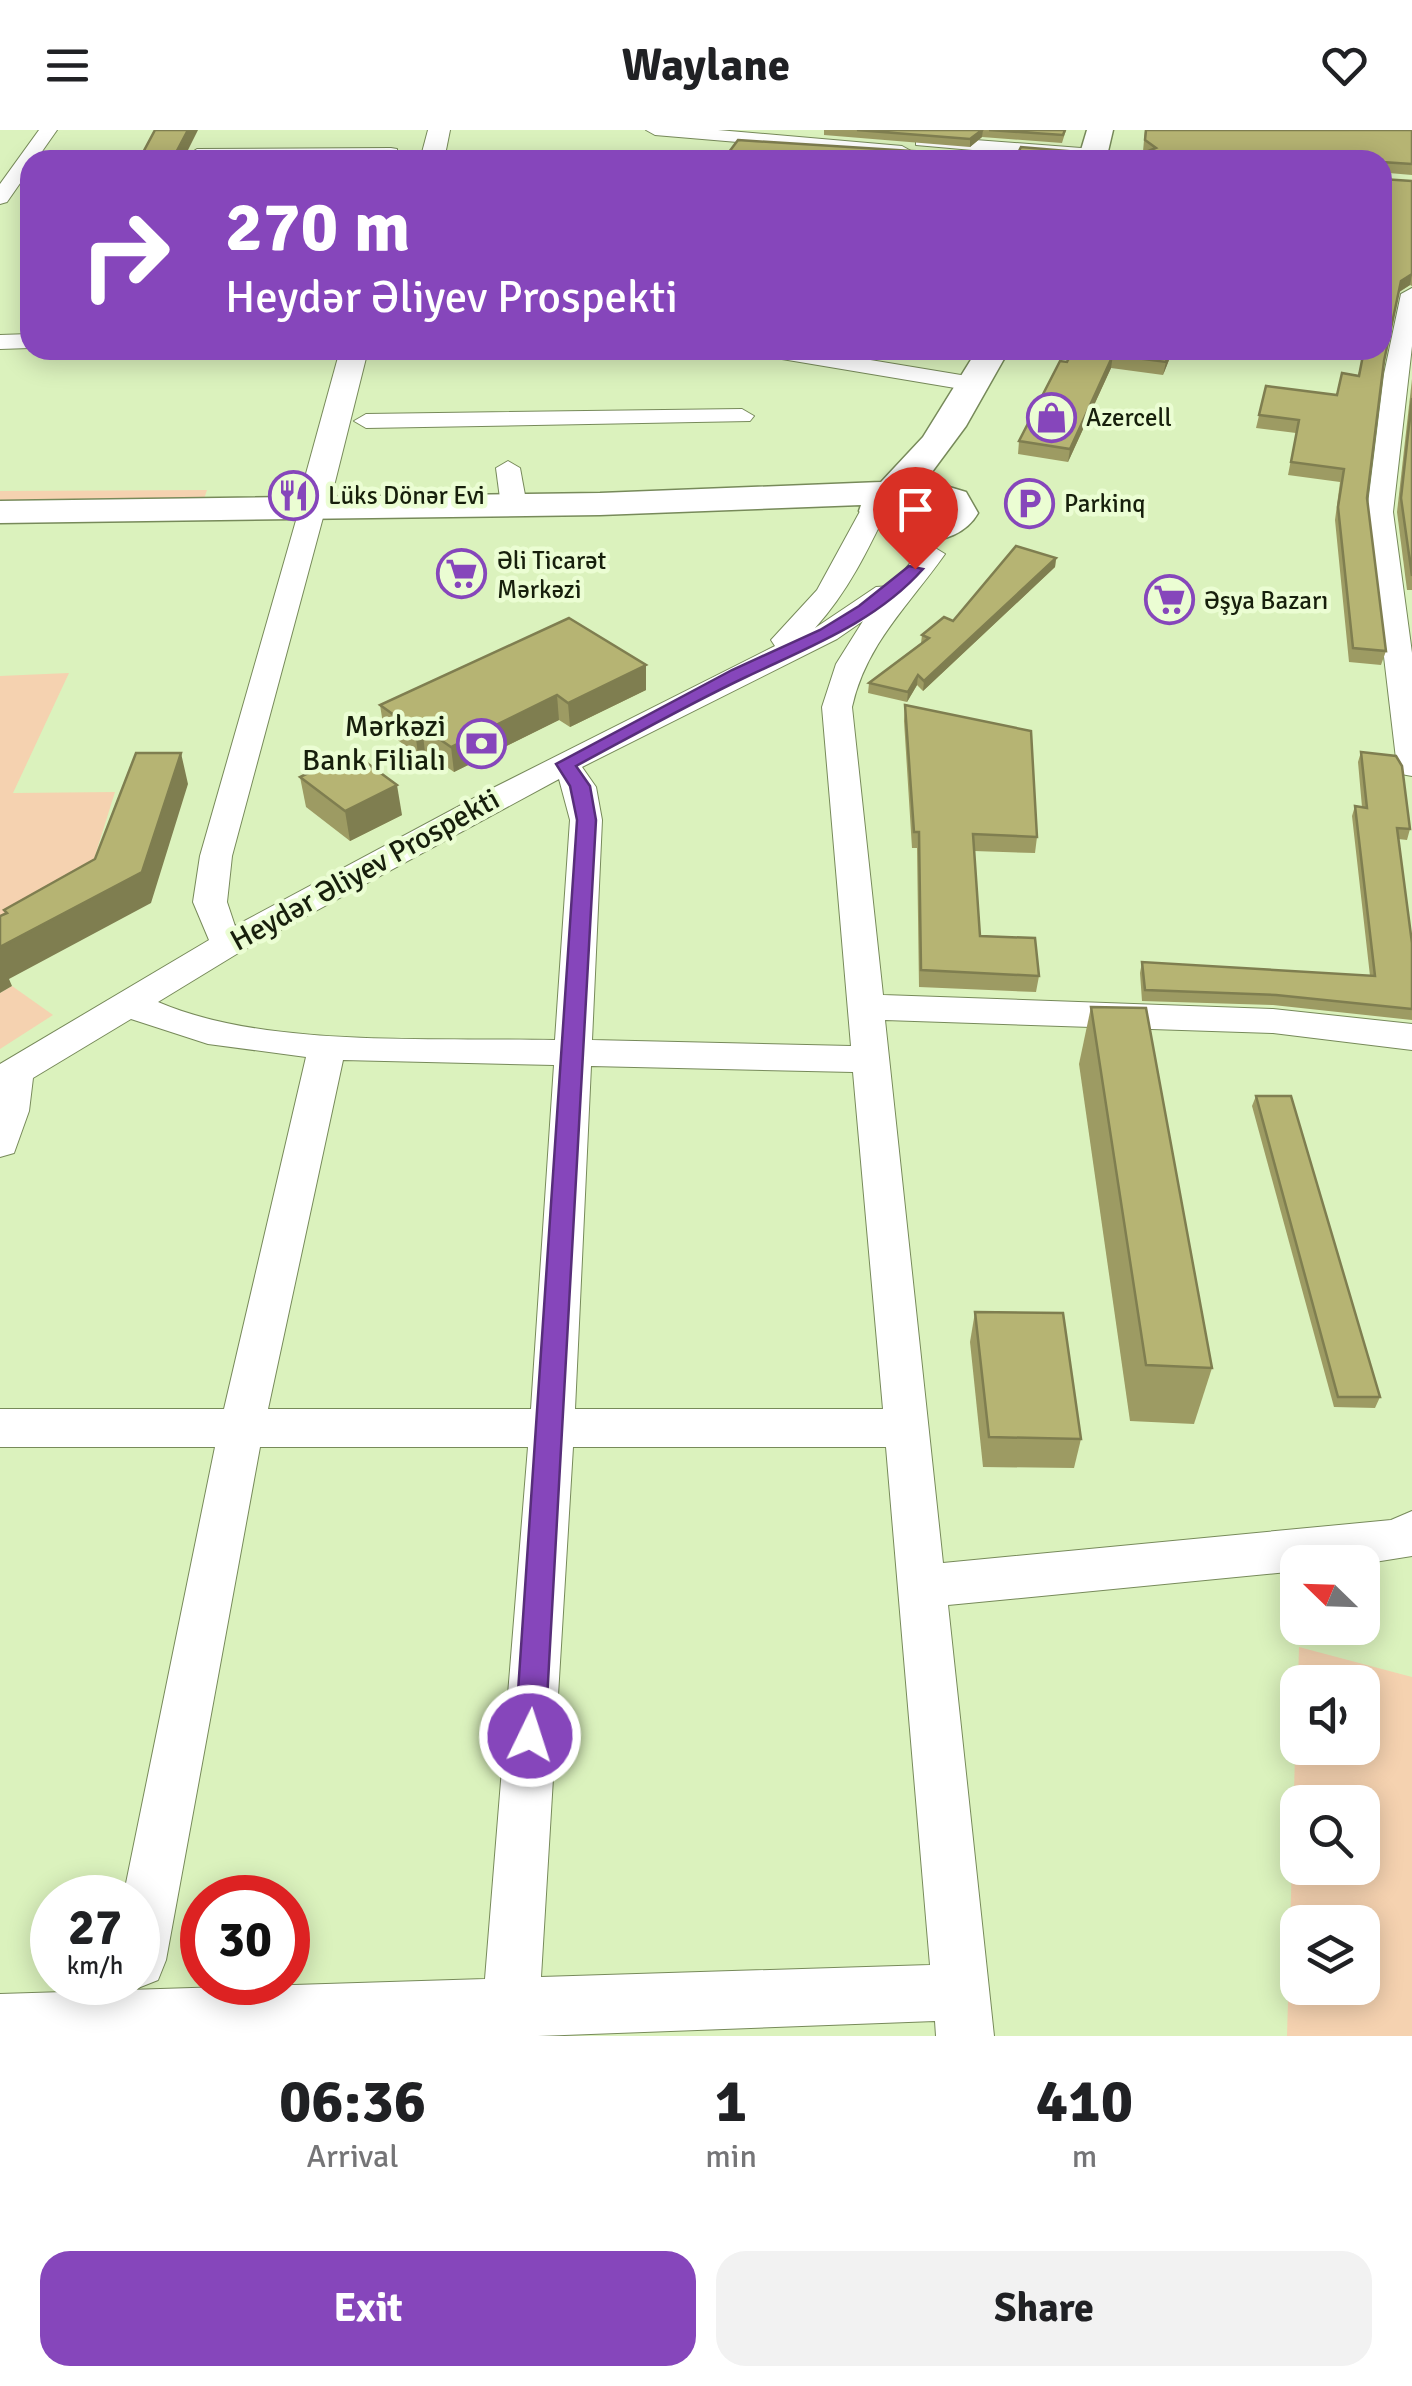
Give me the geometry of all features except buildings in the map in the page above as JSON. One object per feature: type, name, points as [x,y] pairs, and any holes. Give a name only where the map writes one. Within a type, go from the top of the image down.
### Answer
[{"type":"highway","name":"Heydər Əliyev Prospekti","points":[[912,519],[912,476],[934,450],[987,360]]},
{"type":"highway","name":"Heydər Əliyev Prospekti","points":[[912,519],[957,480],[1018,360]]},
{"type":"highway","points":[[0,512],[347,474],[514,506],[600,504],[912,519]]},
{"type":"main road","points":[[347,474],[353,360]]},
{"type":"main road","points":[[347,474],[381,360]]},
{"type":"street","points":[[655,130],[970,150]]},
{"type":"street","points":[[799,130],[934,150]]},
{"type":"street","points":[[0,198],[20,170]]},
{"type":"street","points":[[1412,294],[1400,422],[1380,512],[1412,768]]},
{"type":"street","points":[[830,360],[973,384]]},
{"type":"street","points":[[228,944],[211,917],[208,898],[216,856],[300,564],[347,474],[742,416]]},
{"type":"street","points":[[508,468],[514,506]]},
{"type":"street","points":[[0,2022],[127,2012],[510,2022],[963,2014],[838,707],[840,688],[865,640],[912,519]]},
{"type":"street","name":"Heydər Əliyev Prospekti","points":[[738,674],[818,612],[837,586],[912,519]]},
{"type":"street","name":"Heydər Əliyev Prospekti","points":[[8,1076],[228,944],[565,764],[850,620],[912,519]]},
{"type":"street","points":[[510,2022],[552,1427],[586,820],[580,786],[565,764]]},
{"type":"street","points":[[128,1003],[158,1020],[327,1047],[871,1059]]},
{"type":"street","points":[[866,1006],[1273,1021],[1412,1037]]},
{"type":"street","points":[[155,1875],[242,1426],[327,1047]]},
{"type":"street","points":[[0,1143],[10,1111],[8,1076]]},
{"type":"street","points":[[0,1428],[908,1428]]},
{"type":"street","points":[[924,1586],[1400,1540],[1412,1532]]},
{"type":"shaded area","points":[[207,490],[203,502],[0,504],[0,491]]},
{"type":"shaded area","points":[[69,673],[13,793],[115,792],[89,875],[0,923],[0,676]]},
{"type":"shaded area","points":[[12,986],[53,1015],[0,1049],[0,993]]},
{"type":"shaded area","points":[[1299,1647],[1367,1665],[1298,1665]]},
{"type":"shaded area","points":[[1380,1669],[1412,1677],[1412,2036],[1287,2036],[1288,2005],[1380,2005],[1380,1905],[1291,1905],[1291,1885],[1380,1885],[1380,1785],[1294,1785],[1295,1765],[1380,1765]]},
{"type":"place","name":"Azercell","points":[[1051,417]]},
{"type":"place","name":"Lüks Dönər Evi","points":[[293,495]]},
{"type":"place","name":"Parkinq","points":[[1029,503]]},
{"type":"place","name":"Əli Ticarət Mərkəzi","points":[[462,574]]},
{"type":"place","name":"Əşya Bazarı","points":[[1169,600]]},
{"type":"place","name":"Mərkəzi Bank Filialı","points":[[481,743]]},
{"type":"route","points":[[530,1736],[552,1427],[586,820],[580,786],[565,764],[738,674],[826,634],[865,610],[915,569]]}]
